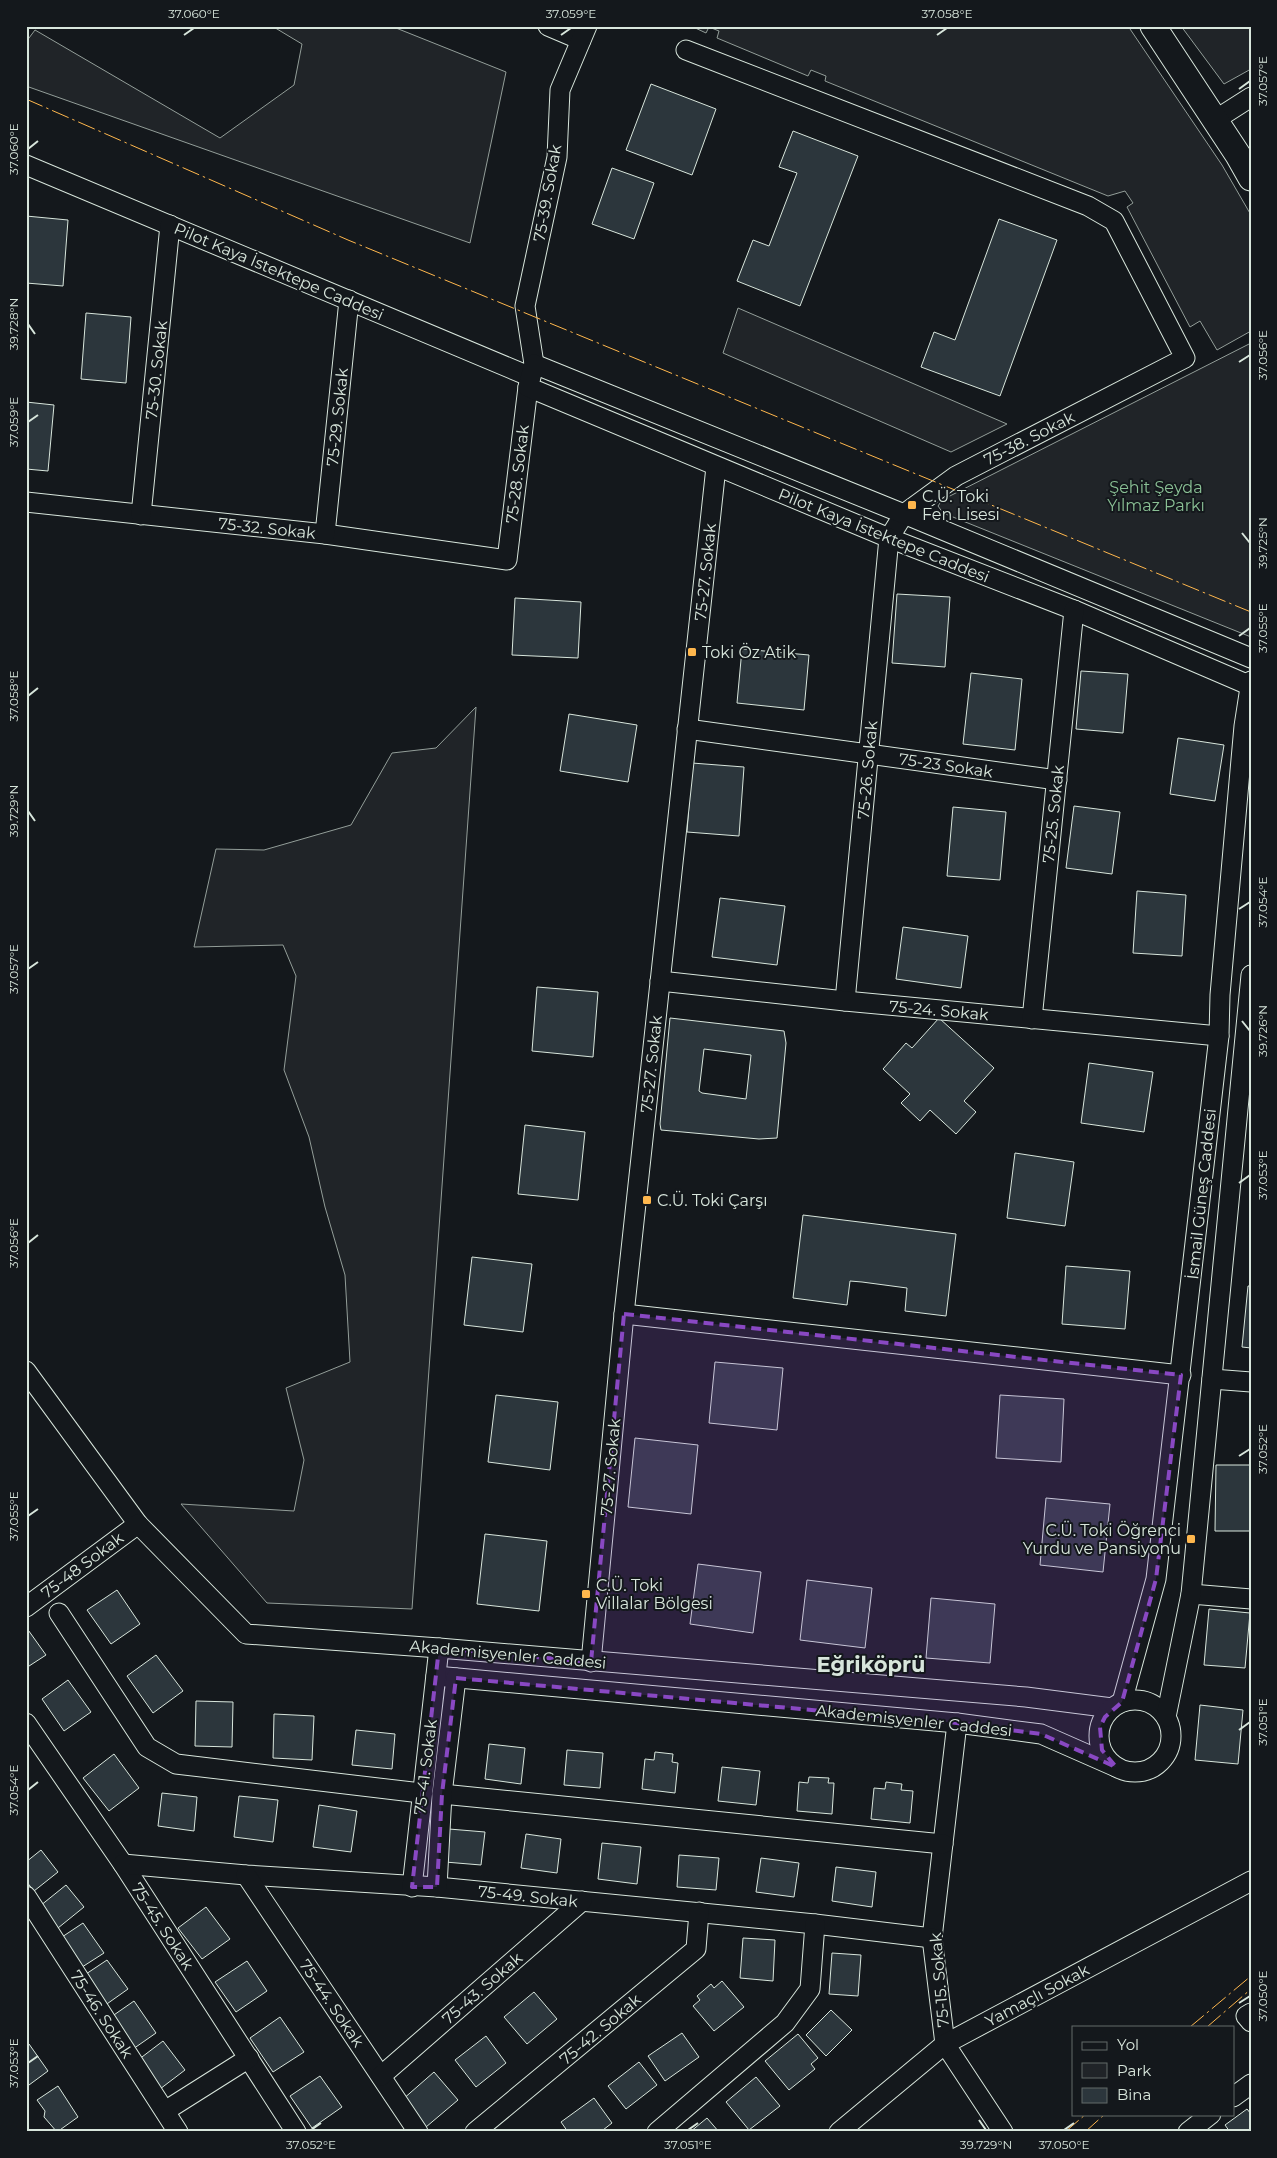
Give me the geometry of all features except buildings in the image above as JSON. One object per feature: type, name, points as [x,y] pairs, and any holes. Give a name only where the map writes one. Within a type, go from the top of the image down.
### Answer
[{"type":"main road","points":[[1153,26],[1251,178]]},
{"type":"street","points":[[548,26],[584,33]]},
{"type":"street","name":"75-39. Sokak","points":[[531,376],[525,306],[556,157],[560,90],[584,33]]},
{"type":"street","name":"75-38. Sokak","points":[[686,50],[1088,206],[1114,222],[1185,358],[956,476],[904,514],[888,538]]},
{"type":"street","points":[[1215,120],[1251,97]]},
{"type":"street","name":"Pilot Kaya İstektepe Caddesi","points":[[26,166],[531,376],[904,514],[1251,658]]},
{"type":"street","name":"75-30. Sokak","points":[[141,515],[170,225]]},
{"type":"street","name":"75-29. Sokak","points":[[325,534],[349,300]]},
{"type":"street","name":"Pilot Kaya İstektepe Caddesi","points":[[531,376],[716,467],[888,538],[1074,610],[1250,684]]},
{"type":"street","name":"75-28. Sokak","points":[[507,560],[531,376]]},
{"type":"street","name":"75-27. Sokak","points":[[592,1662],[624,1314],[716,467]]},
{"type":"street","name":"75-32. Sokak","points":[[26,502],[325,534],[507,560]]},
{"type":"street","name":"75-26. Sokak","points":[[845,1001],[888,538]]},
{"type":"street","name":"75-25. Sokak","points":[[1032,1019],[1074,610]]},
{"type":"street","name":"İsmail Güneş Caddesi","points":[[1117,1705],[1156,1579],[1219,1036],[1220,995],[1250,684]]},
{"type":"street","name":"75-23 Sokak","points":[[688,729],[1057,780]]},
{"type":"street","name":"İsmail Güneş Caddesi","points":[[1166,1717],[1191,1594],[1251,975]]},
{"type":"street","name":"75-24. Sokak","points":[[660,981],[845,1001],[1219,1036]]},
{"type":"street","points":[[1220,995],[1250,1000]]},
{"type":"street","points":[[624,1314],[1181,1375]]},
{"type":"street","name":"Akademisyenler Caddesi","points":[[26,1371],[138,1524],[246,1634],[439,1648],[1117,1705]]},
{"type":"street","points":[[1212,1379],[1251,1382]]},
{"type":"street","name":"75-48 Sokak","points":[[26,1607],[138,1524]]},
{"type":"street","points":[[1191,1594],[1251,1599]]},
{"type":"street","points":[[59,1613],[147,1747],[176,1764],[421,1793]]},
{"type":"street","name":"75-41. Sokak","points":[[412,1886],[421,1793],[439,1648]]},
{"type":"street","name":"Akademisyenler Caddesi","points":[[436,1676],[957,1722],[1041,1734],[1116,1767]]},
{"type":"street","name":"75-41. Sokak","points":[[437,1887],[442,1794],[456,1678]]},
{"type":"street","points":[[1134,1700],[1146,1702],[1158,1708],[1166,1717],[1171,1729],[1172,1741],[1168,1753],[1160,1763],[1149,1770],[1138,1773],[1127,1772],[1116,1767],[1104,1755],[1099,1739],[1100,1727],[1104,1717],[1117,1705],[1134,1700]]},
{"type":"street","name":"75-15. Sokak","points":[[957,1722],[932,1938],[945,2044],[1003,2132]]},
{"type":"street","name":"75-45. Sokak","points":[[26,1723],[123,1864],[296,2132]]},
{"type":"street","points":[[442,1794],[943,1844]]},
{"type":"street","name":"75-49. Sokak","points":[[123,1864],[246,1875],[437,1887],[699,1912],[932,1938]]},
{"type":"street","name":"75-44. Sokak","points":[[246,1875],[418,2132]]},
{"type":"street","name":"Yamaçlı Sokak","points":[[839,2132],[945,2044],[1251,1881]]},
{"type":"street","name":"75-46. Sokak","points":[[26,1896],[178,2132]]},
{"type":"street","name":"75-43. Sokak","points":[[381,2076],[582,1901]]},
{"type":"street","name":"75-42. Sokak","points":[[475,2132],[696,1949],[699,1912]]},
{"type":"street","points":[[658,2132],[785,2023],[810,1989],[815,1924]]},
{"type":"street","points":[[165,2111],[249,2058]]},
{"type":"street","points":[[1234,2096],[1251,2084]]},
{"type":"street","points":[[1188,2132],[1208,2116]]},
{"type":"highlighted area","points":[[624,1314],[1181,1375],[1156,1579],[1122,1702],[1105,1717],[1100,1727],[1102,1750],[1116,1767],[1041,1734],[957,1723],[456,1678],[442,1794],[437,1887],[412,1887],[439,1648],[591,1662]]},
{"type":"green space","points":[[272,26],[391,26],[506,72],[470,243],[26,86],[26,42],[35,30],[220,138],[294,85],[302,44]]},
{"type":"green space","points":[[691,26],[1128,26],[1222,165],[1251,215],[1251,331],[1217,350],[1200,321],[1190,327],[1127,207],[1133,203],[1125,191],[1108,196],[825,81],[826,76],[811,70],[808,76],[717,38],[719,31],[709,27],[706,33]]},
{"type":"green space","points":[[1181,26],[1251,26],[1251,69],[1224,84]]},
{"type":"green space","points":[[738,308],[1007,424],[951,452],[723,353]]},
{"type":"green space","name":"Şehit Şeyda Yılmaz Parkı","points":[[1251,343],[1251,637],[943,513],[938,506],[942,500]]},
{"type":"green space","points":[[476,707],[412,1609],[267,1603],[181,1504],[294,1511],[304,1460],[286,1388],[350,1362],[345,1275],[325,1207],[309,1137],[284,1070],[296,976],[283,945],[194,947],[216,849],[264,850],[351,825],[392,753],[436,748]]},
{"type":"power","points":[[26,99],[348,240],[1251,612]]},
{"type":"power","points":[[1191,2026],[1251,1976]]},
{"type":"power","points":[[1208,2026],[1251,1989]]},
{"type":"power","points":[[1065,2132],[1084,2116]]},
{"type":"power","points":[[1085,2132],[1103,2116]]},
{"type":"place","name":"C.Ü. Toki Fen Lisesi","points":[[912,505]]},
{"type":"place","name":"Toki Öz Atik","points":[[692,652]]},
{"type":"place","name":"C.Ü. Toki Çarşı","points":[[647,1200]]},
{"type":"place","name":"C.Ü. Toki Öğrenci Yurdu ve Pansiyonu","points":[[1191,1539]]},
{"type":"place","name":"C.Ü. Toki Villalar Bölgesi","points":[[586,1594]]},
{"type":"district","name":"Eğriköprü","points":[[871,1665]]}]
